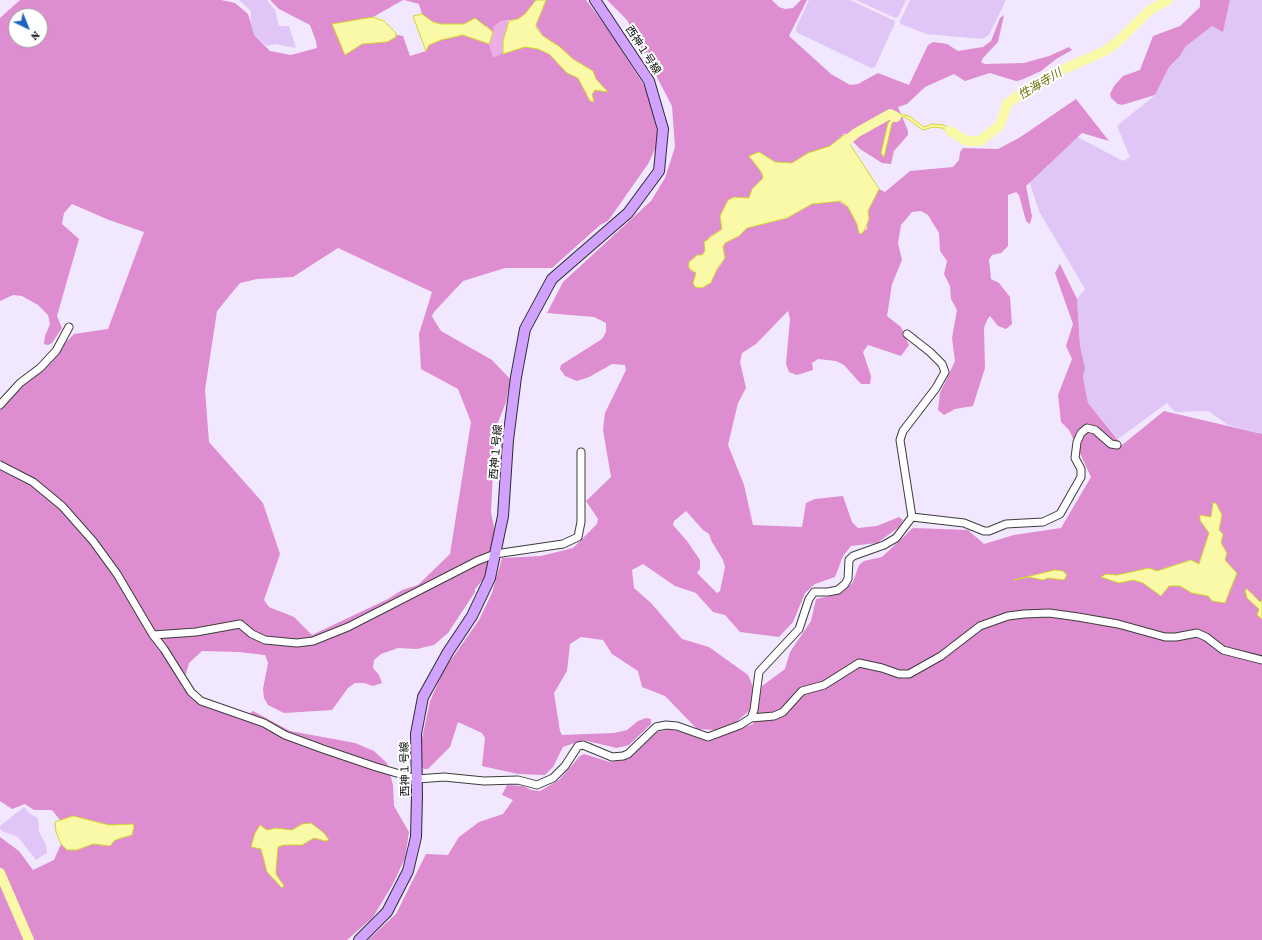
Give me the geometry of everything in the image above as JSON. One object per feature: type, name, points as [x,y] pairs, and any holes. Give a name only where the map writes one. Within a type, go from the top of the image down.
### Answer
[{"type":"street","name":"西神１号線","points":[[359,940],[387,912],[408,871],[416,837],[416,734],[423,697],[448,652],[472,616],[490,578],[503,516],[508,440],[516,377],[525,329],[552,279],[628,213],[659,171],[663,129],[649,81],[594,0]]},
{"type":"street","points":[[0,405],[20,383],[46,363],[56,351],[69,327]]},
{"type":"street","points":[[0,465],[33,482],[62,506],[93,541],[117,574],[153,635],[171,659],[191,692],[201,701],[264,723],[323,749],[417,779],[444,777],[484,781],[518,780],[537,785],[553,778],[565,766],[578,746],[583,746],[612,757],[623,756],[628,754],[656,728],[666,725],[677,726],[708,736],[740,725],[750,718],[754,710],[759,672],[798,629],[809,599],[814,592],[838,590],[845,584],[849,560],[853,556],[884,545],[896,538],[912,517],[900,440],[903,431],[936,388],[945,372],[942,364],[930,352],[907,334]]},
{"type":"street","points":[[912,517],[964,523],[984,531],[990,531],[1006,524],[1043,522],[1060,514],[1081,477],[1081,469],[1075,458],[1077,442],[1081,433],[1087,428],[1095,430],[1111,444],[1117,445]]},
{"type":"street","points":[[153,635],[196,632],[240,624],[252,634],[265,640],[297,643],[313,641],[348,627],[477,561],[495,554],[563,544],[578,537],[581,522],[581,452]]},
{"type":"street","points":[[750,718],[774,716],[783,712],[802,691],[824,685],[859,662],[900,674],[908,674],[941,656],[980,626],[1008,616],[1024,614],[1049,613],[1085,618],[1118,624],[1165,637],[1176,637],[1197,633],[1206,637],[1223,650],[1262,660]]},
{"type":"shaded area","points":[[20,0],[221,0],[235,3],[248,14],[254,35],[270,51],[291,55],[317,48],[310,25],[279,9],[270,0],[403,0],[373,17],[332,24],[345,54],[362,44],[387,42],[397,35],[403,36],[410,56],[426,51],[429,45],[441,40],[463,35],[489,44],[493,57],[525,47],[538,49],[549,54],[567,73],[578,78],[590,101],[594,102],[592,94],[595,90],[607,92],[596,79],[593,71],[573,59],[560,47],[543,36],[536,25],[546,0],[586,0],[607,28],[652,98],[658,138],[656,147],[648,164],[608,221],[600,225],[552,268],[505,268],[463,281],[432,316],[441,331],[492,360],[510,379],[506,402],[495,430],[491,512],[496,538],[488,561],[487,575],[475,589],[475,592],[448,633],[434,645],[417,649],[398,648],[381,654],[374,660],[373,668],[379,675],[382,683],[373,686],[364,683],[355,683],[348,688],[332,710],[284,713],[268,705],[264,698],[263,689],[268,663],[265,655],[239,652],[202,651],[189,663],[182,687],[195,700],[242,719],[253,711],[290,731],[355,743],[374,751],[387,763],[393,785],[394,806],[409,832],[405,858],[393,884],[373,917],[347,940],[0,940],[0,837],[19,851],[33,870],[54,860],[61,844],[67,850],[77,850],[98,843],[106,846],[115,840],[132,835],[119,825],[109,825],[73,816],[60,820],[52,810],[34,810],[25,804],[12,809],[0,801],[0,409],[74,334],[108,329],[144,232],[109,220],[72,204],[64,213],[62,224],[79,239],[57,316],[62,328],[52,343],[48,345],[44,344],[45,336],[50,324],[48,315],[38,305],[22,296],[13,295],[0,301],[0,18],[8,11],[8,48],[48,48],[48,8],[11,8]],"holes":[[[338,248],[432,292],[419,334],[421,369],[458,389],[471,422],[450,554],[418,585],[402,590],[388,599],[312,635],[294,617],[269,607],[264,600],[280,554],[263,503],[209,442],[205,390],[217,311],[240,283],[257,279],[293,277]]]},
{"type":"shaded area","points":[[239,0],[267,0],[275,10],[279,26],[289,26],[296,48],[275,44],[267,46],[254,35],[250,27],[251,11]]},
{"type":"shaded area","points":[[404,0],[536,0],[525,14],[518,19],[501,21],[494,26],[493,32],[487,26],[441,24],[433,22],[422,14],[419,4]]},
{"type":"shaded area","points":[[536,0],[546,0],[536,25],[537,29],[543,36],[560,47],[573,59],[593,71],[596,79],[608,92],[595,90],[592,94],[594,102],[590,101],[578,78],[567,73],[549,54],[538,49],[525,47],[503,54],[503,41],[509,21],[518,19],[525,14]]},
{"type":"shaded area","points":[[607,0],[772,0],[779,7],[785,9],[793,8],[801,0],[807,0],[789,36],[831,74],[850,85],[858,84],[878,73],[909,85],[928,45],[933,42],[947,44],[958,51],[983,47],[991,41],[1000,18],[1004,15],[998,42],[981,62],[985,64],[1024,63],[1049,56],[1069,47],[1072,50],[1056,59],[1041,71],[1021,80],[1016,81],[990,73],[965,81],[954,74],[925,87],[907,104],[898,107],[908,131],[908,135],[894,151],[891,164],[882,163],[860,149],[845,133],[830,146],[808,153],[792,163],[775,162],[761,153],[749,157],[759,167],[763,178],[752,189],[750,197],[740,197],[720,216],[722,229],[709,237],[704,253],[688,264],[690,270],[696,273],[693,283],[703,288],[708,284],[724,260],[723,247],[725,243],[739,236],[747,228],[787,218],[812,204],[838,201],[848,207],[857,224],[859,233],[867,229],[868,211],[879,189],[885,192],[910,171],[953,167],[959,160],[960,152],[963,148],[998,149],[1019,138],[1076,99],[1109,141],[1082,133],[1026,186],[1032,216],[1030,224],[1026,221],[1019,195],[1016,192],[1008,195],[1008,246],[1001,253],[992,255],[989,260],[991,279],[999,283],[1010,297],[1012,324],[1006,329],[998,326],[990,316],[987,320],[984,328],[985,368],[973,406],[955,409],[944,415],[938,410],[940,393],[955,361],[952,338],[957,310],[951,299],[950,286],[944,274],[947,261],[940,251],[939,233],[928,215],[921,211],[912,212],[901,225],[898,243],[902,260],[892,284],[887,316],[901,327],[909,345],[901,356],[868,345],[863,352],[871,376],[870,384],[861,384],[844,365],[836,361],[818,359],[812,363],[813,370],[797,375],[789,372],[786,364],[790,319],[788,311],[756,344],[742,353],[740,362],[746,388],[738,403],[728,445],[744,485],[753,525],[802,527],[806,503],[815,499],[843,496],[852,522],[858,528],[877,526],[899,517],[903,520],[899,527],[877,543],[851,546],[843,556],[835,577],[815,584],[805,593],[793,622],[779,637],[740,632],[725,615],[713,612],[696,593],[675,586],[643,564],[632,570],[634,588],[651,603],[682,639],[709,647],[748,675],[753,687],[750,710],[736,722],[715,730],[697,729],[665,696],[642,687],[638,671],[612,654],[603,640],[581,637],[570,644],[567,671],[554,693],[560,731],[562,735],[614,733],[627,730],[638,721],[646,718],[651,719],[651,724],[629,745],[617,748],[583,740],[563,747],[553,767],[545,775],[518,774],[482,766],[485,738],[482,733],[458,722],[450,747],[428,769],[424,769],[420,766],[422,739],[430,701],[444,670],[479,620],[492,593],[502,558],[541,556],[573,548],[597,524],[598,519],[586,501],[611,477],[603,430],[605,413],[626,370],[625,365],[612,364],[589,377],[577,381],[565,376],[560,369],[561,365],[602,339],[606,332],[606,323],[594,317],[547,313],[563,282],[651,201],[665,178],[675,147],[672,106],[627,20]],"holes":[[[686,511],[703,530],[709,534],[723,560],[725,567],[720,591],[717,593],[697,573],[700,569],[700,560],[687,541],[673,525],[674,521]]]},
{"type":"shaded area","points":[[809,0],[850,0],[895,21],[875,67],[871,68],[796,32],[796,28]]},
{"type":"shaded area","points":[[856,0],[906,0],[898,17],[895,18]]},
{"type":"shaded area","points":[[910,0],[1006,0],[989,35],[982,39],[926,34],[901,24],[900,21]]},
{"type":"shaded area","points":[[1200,0],[1230,0],[1223,32],[1212,26],[1185,47],[1180,56],[1169,67],[1155,95],[1122,105],[1118,104],[1111,98],[1110,94],[1114,86],[1123,76],[1140,70],[1153,36],[1180,26],[1200,7]]},
{"type":"shaded area","points":[[1230,0],[1262,0],[1262,434],[1228,425],[1208,411],[1175,412],[1167,403],[1118,439],[1088,403],[1083,377],[1085,368],[1080,346],[1077,299],[1085,289],[1039,211],[1029,181],[1030,175],[1048,166],[1055,150],[1072,134],[1123,161],[1130,157],[1117,126],[1155,95],[1169,67],[1180,56],[1185,47],[1212,26],[1223,31]]},
{"type":"shaded area","points":[[422,14],[433,22],[441,24],[464,24],[475,18],[493,32],[489,44],[463,35],[441,40],[429,45],[426,51],[413,16]]},
{"type":"shaded area","points":[[373,17],[384,21],[396,33],[396,37],[387,42],[362,44],[345,55],[332,24]]},
{"type":"shaded area","points":[[501,20],[509,21],[503,41],[503,54],[493,57],[489,44],[494,26]]},
{"type":"shaded area","points":[[900,114],[909,116],[924,127],[932,124],[944,125],[961,136],[959,139],[942,128],[933,127],[923,130],[905,117],[901,117],[892,123],[884,157],[881,153],[888,123],[893,117]]},
{"type":"shaded area","points":[[844,135],[879,189],[868,211],[869,219],[864,231],[861,234],[859,233],[857,224],[848,207],[841,201],[812,204],[787,218],[747,228],[739,236],[725,243],[723,247],[725,258],[717,269],[711,283],[701,288],[695,287],[693,283],[696,273],[689,268],[689,262],[697,255],[702,255],[705,251],[704,242],[722,229],[720,216],[728,200],[734,197],[749,198],[752,189],[763,178],[762,173],[749,156],[759,152],[775,162],[792,163],[808,153],[830,146]]},
{"type":"shaded area","points":[[1060,264],[1077,299],[1080,346],[1085,368],[1083,377],[1088,403],[1122,445],[1164,411],[1262,434],[1262,600],[1260,602],[1251,592],[1247,598],[1259,609],[1260,618],[1262,619],[1262,940],[368,940],[396,914],[426,854],[448,855],[459,837],[479,822],[503,814],[513,800],[502,795],[507,785],[523,786],[531,790],[540,791],[559,780],[580,756],[584,754],[610,762],[628,759],[657,732],[669,729],[686,733],[708,742],[753,724],[762,686],[785,669],[790,652],[811,621],[816,599],[843,592],[853,582],[859,565],[864,561],[882,557],[913,528],[968,530],[984,544],[1014,535],[1061,528],[1091,477],[1069,430],[1061,422],[1058,395],[1072,359],[1066,346],[1073,324],[1055,273]],"holes":[[[1213,503],[1222,515],[1219,530],[1221,543],[1227,553],[1208,596],[1192,593],[1180,586],[1169,586],[1161,596],[1143,583],[1133,580],[1119,583],[1106,574],[1117,575],[1157,571],[1190,560],[1199,564],[1209,533],[1200,521],[1200,516],[1211,518]],[[1055,570],[1064,580],[1048,578],[1043,580],[1029,577],[1015,580]]]},
{"type":"shaded area","points":[[1213,503],[1216,503],[1222,515],[1219,530],[1223,534],[1221,543],[1227,553],[1225,560],[1237,573],[1225,603],[1212,601],[1208,596],[1192,593],[1180,586],[1169,586],[1161,596],[1143,583],[1133,580],[1119,583],[1101,577],[1106,574],[1117,575],[1149,568],[1157,571],[1191,560],[1199,564],[1209,533],[1200,520],[1200,515],[1211,517]]},
{"type":"shaded area","points":[[1055,570],[1063,571],[1067,575],[1064,580],[1048,578],[1043,580],[1029,577],[1014,580]]},
{"type":"shaded area","points":[[1247,589],[1260,602],[1262,600],[1262,619],[1257,615],[1259,609],[1247,598],[1245,590]]},
{"type":"shaded area","points":[[24,807],[30,814],[38,818],[39,832],[46,845],[47,853],[36,860],[18,837],[2,831],[0,828],[0,826]]},
{"type":"shaded area","points":[[73,816],[109,825],[133,824],[134,827],[132,835],[115,840],[110,846],[93,844],[77,850],[67,850],[61,844],[56,832],[55,822]]},
{"type":"shaded area","points":[[311,823],[324,833],[329,840],[325,841],[314,838],[302,845],[284,845],[278,847],[276,874],[284,886],[282,888],[267,872],[261,849],[251,847],[255,833],[260,825],[267,830],[276,828],[292,830],[302,824]]},
{"type":"waterway","name":"性海寺川","points":[[950,131],[967,141],[980,141],[1000,125],[1007,104],[1024,91],[1055,73],[1105,51],[1116,43],[1150,10],[1168,0]]},
{"type":"waterway","name":"性海寺川","points":[[837,149],[856,133],[890,114],[896,117]]},
{"type":"waterway","points":[[0,873],[29,940]]}]
